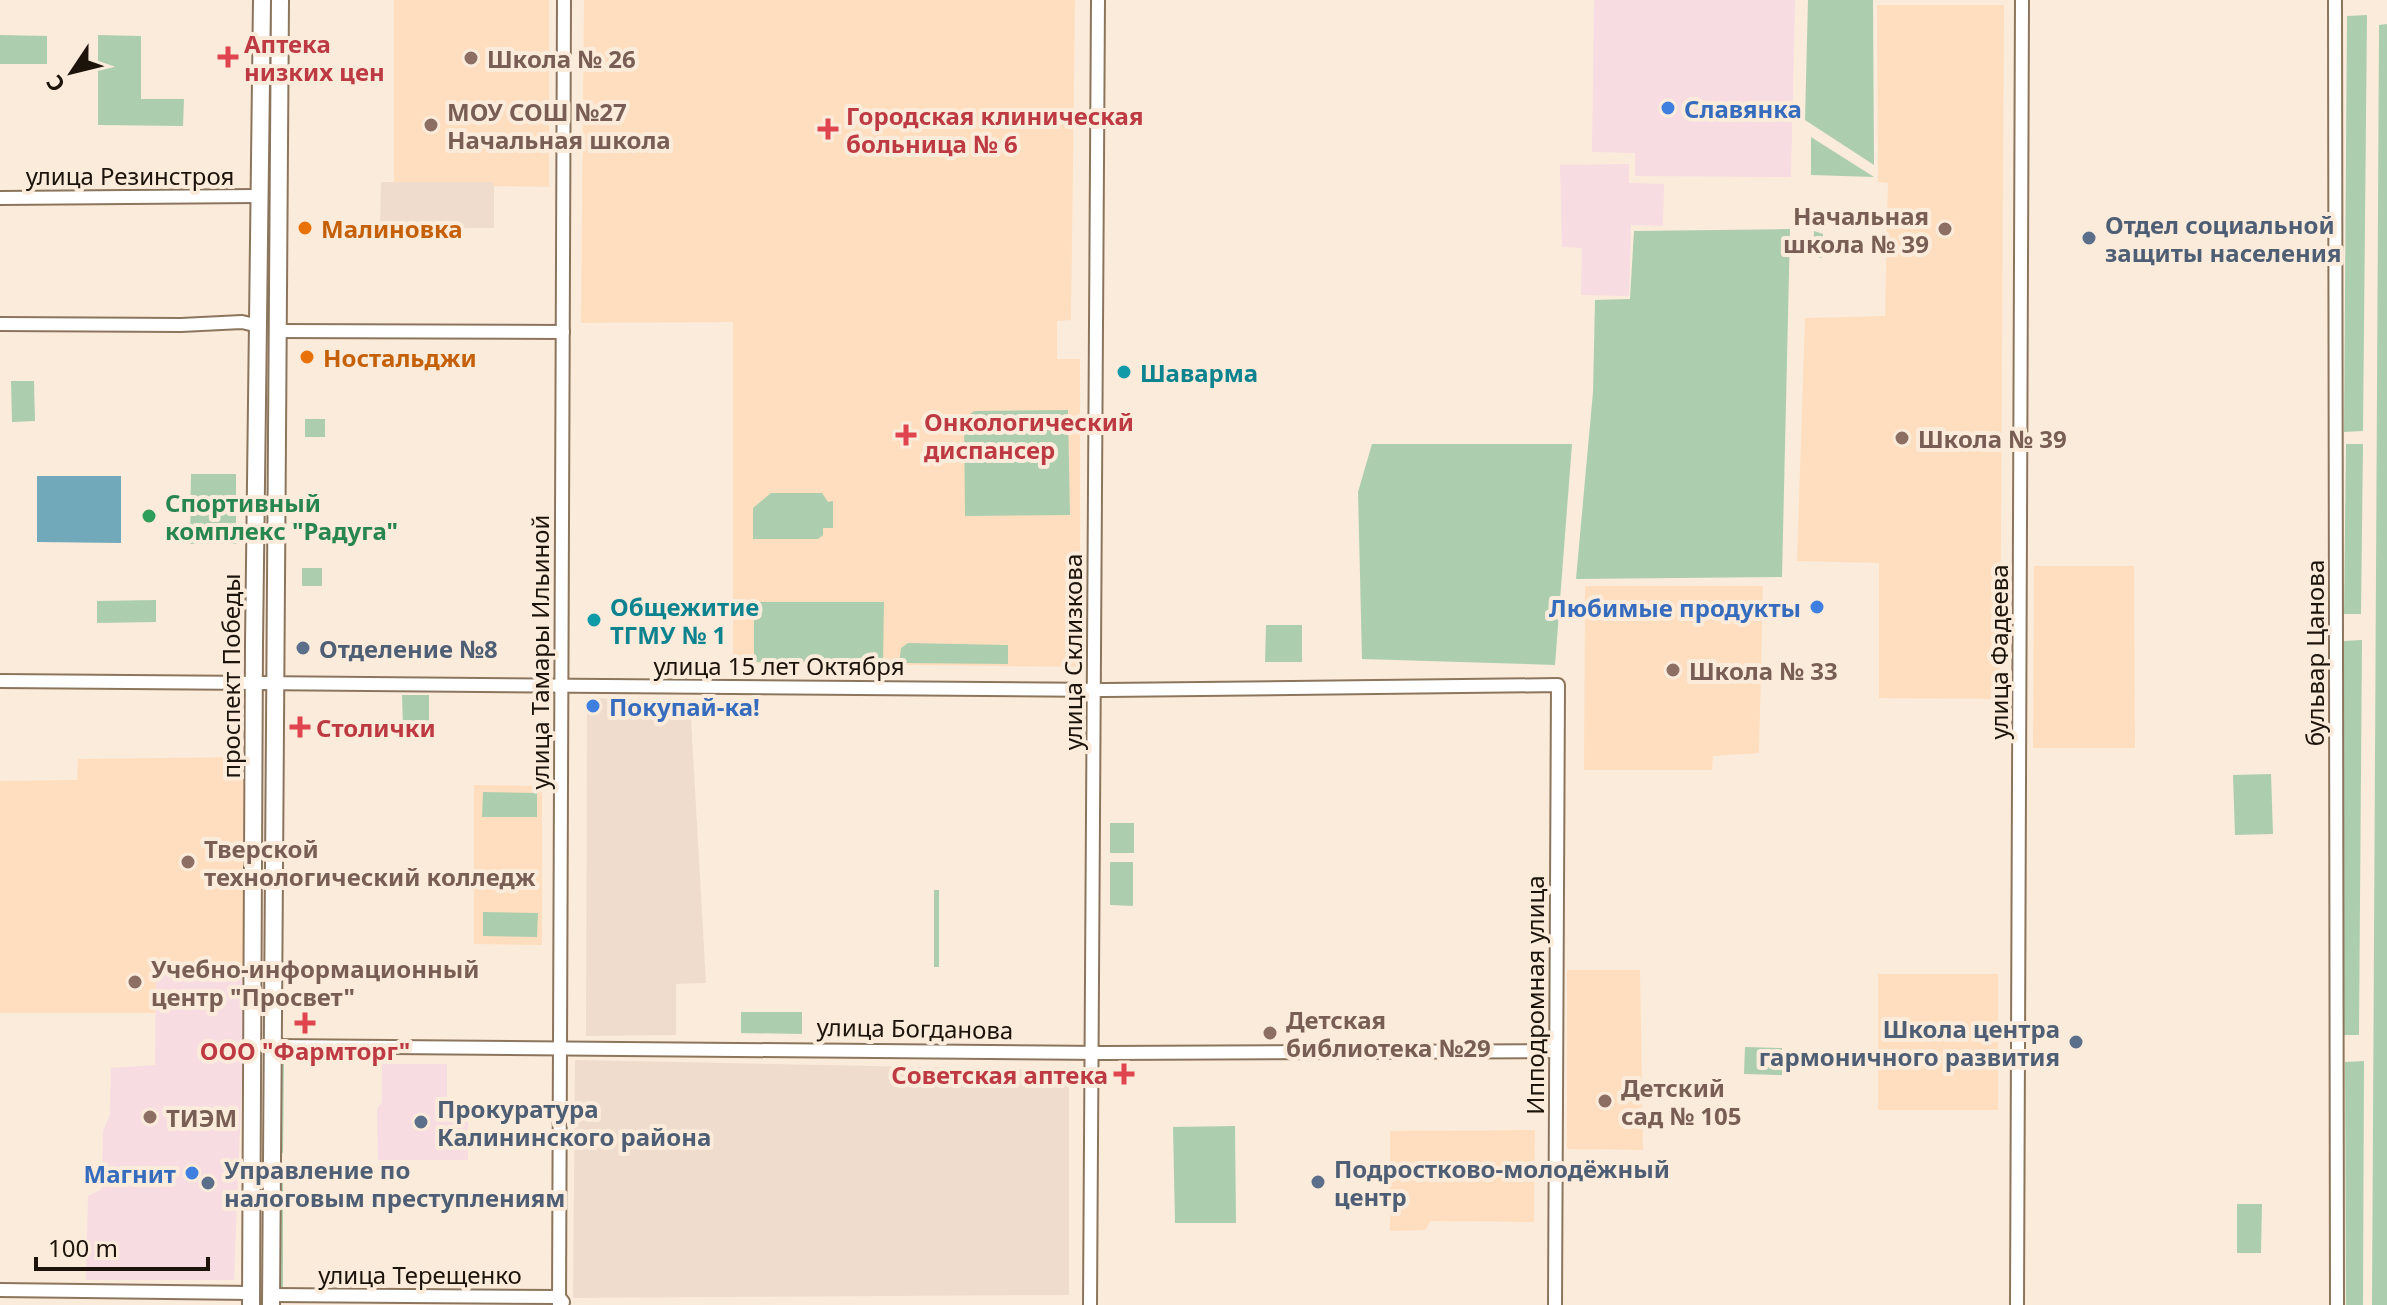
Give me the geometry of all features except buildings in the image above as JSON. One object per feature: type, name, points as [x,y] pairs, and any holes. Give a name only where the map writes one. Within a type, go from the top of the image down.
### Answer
[{"type":"main road","points":[[250,0],[262,26]]},
{"type":"main road","name":"проспект Победы","points":[[251,1299],[262,0]]},
{"type":"main road","name":"проспект Победы","points":[[271,1300],[280,0]]},
{"type":"main road","points":[[280,24],[292,0]]},
{"type":"street","name":"улица Тамары Ильиной","points":[[561,1302],[564,0]]},
{"type":"street","name":"улица Склизкова","points":[[1090,1305],[1098,0]]},
{"type":"street","name":"улица Фадеева","points":[[2017,1305],[2022,0]]},
{"type":"street","name":"бульвар Цанова","points":[[2335,0],[2337,1305]]},
{"type":"street","name":"улица Резинстроя","points":[[0,198],[260,196]]},
{"type":"street","points":[[0,324],[181,325],[242,322],[259,326]]},
{"type":"street","points":[[276,331],[563,332]]},
{"type":"street","name":"улица 15 лет Октября","points":[[0,681],[1094,690],[1558,685]]},
{"type":"street","name":"Ипподромная улица","points":[[1555,1305],[1558,685]]},
{"type":"street","name":"улица Богданова","points":[[272,1046],[1092,1052],[1556,1051]]},
{"type":"street","points":[[0,1290],[251,1299]]},
{"type":"street","name":"улица Терещенко","points":[[271,1300],[561,1302]]},
{"type":"shaded area","name":"Школа № 26","points":[[394,0],[549,0],[549,187],[494,186],[493,182],[394,182]]},
{"type":"shaded area","name":"Городская клиническая больница № 6","points":[[584,0],[1075,0],[1071,320],[1057,321],[1057,359],[1080,359],[1080,667],[733,663],[733,322],[581,323]]},
{"type":"shaded area","points":[[1594,0],[1795,0],[1791,177],[1635,176],[1635,153],[1592,152]]},
{"type":"shaded area","points":[[1877,5],[2004,5],[2000,699],[1879,698],[1879,563],[1797,561],[1805,318],[1885,316],[1888,183],[1878,182]]},
{"type":"shaded area","points":[[1629,164],[1629,183],[1664,184],[1663,226],[1631,225],[1629,296],[1581,295],[1582,248],[1562,247],[1560,165]]},
{"type":"shaded area","points":[[381,182],[494,182],[494,228],[380,228]]},
{"type":"shaded area","points":[[2034,566],[2134,566],[2135,748],[2033,748]]},
{"type":"shaded area","name":"Школа № 33","points":[[1585,586],[1763,586],[1759,753],[1713,756],[1712,770],[1584,770]]},
{"type":"shaded area","points":[[587,698],[690,701],[706,983],[676,984],[676,1035],[586,1036]]},
{"type":"shaded area","points":[[249,757],[246,974],[156,975],[155,1013],[0,1013],[0,781],[77,780],[78,759]]},
{"type":"shaded area","points":[[474,785],[542,786],[542,945],[474,944]]},
{"type":"shaded area","name":"Детский сад № 105","points":[[1567,970],[1640,970],[1643,1150],[1567,1149]]},
{"type":"shaded area","points":[[246,974],[234,1280],[86,1280],[88,1196],[102,1189],[103,1131],[110,1115],[111,1068],[155,1065],[156,975]]},
{"type":"shaded area","points":[[1878,974],[1998,974],[1998,1110],[1878,1110]]},
{"type":"shaded area","points":[[575,1060],[1069,1070],[1069,1295],[573,1298]]},
{"type":"shaded area","points":[[382,1064],[447,1064],[447,1102],[468,1103],[468,1160],[378,1160],[377,1109],[382,1102]]},
{"type":"shaded area","points":[[1535,1130],[1534,1222],[1431,1221],[1425,1230],[1390,1231],[1390,1131]]},
{"type":"green space","points":[[1808,0],[1873,0],[1874,165],[1805,120]]},
{"type":"green space","points":[[2367,15],[2363,431],[2344,432],[2347,16]]},
{"type":"green space","points":[[2387,24],[2387,1305],[2372,1305],[2379,25]]},
{"type":"green space","points":[[0,35],[47,36],[47,64],[0,64]]},
{"type":"green space","points":[[98,35],[141,36],[141,99],[184,99],[183,126],[98,125]]},
{"type":"green space","points":[[1811,137],[1874,177],[1811,175]]},
{"type":"green space","points":[[1790,229],[1782,577],[1576,579],[1593,392],[1595,300],[1630,299],[1634,231]]},
{"type":"green space","points":[[1814,231],[1823,234],[1821,258],[1813,255]]},
{"type":"green space","points":[[11,381],[34,381],[35,421],[12,422]]},
{"type":"green space","points":[[1068,410],[1070,515],[965,516],[964,419],[974,411]]},
{"type":"green space","points":[[305,419],[325,419],[325,437],[305,437]]},
{"type":"green space","points":[[1372,444],[1572,444],[1555,665],[1362,659],[1358,492]]},
{"type":"green space","points":[[2346,444],[2363,444],[2361,614],[2344,614]]},
{"type":"green space","points":[[191,474],[236,474],[236,544],[190,544]]},
{"type":"green space","points":[[771,493],[822,493],[828,502],[833,501],[833,528],[823,528],[823,535],[818,539],[753,539],[753,508]]},
{"type":"green space","points":[[302,568],[322,568],[322,586],[302,586]]},
{"type":"green space","points":[[156,600],[156,622],[97,623],[97,601]]},
{"type":"green space","points":[[754,602],[884,602],[883,662],[754,662]]},
{"type":"green space","points":[[1266,625],[1302,625],[1302,662],[1265,662]]},
{"type":"green space","points":[[2362,640],[2359,1035],[2344,1035],[2344,641]]},
{"type":"green space","points":[[908,643],[1008,645],[1008,664],[899,663],[901,648]]},
{"type":"green space","points":[[402,695],[429,695],[429,728],[403,728]]},
{"type":"green space","points":[[2271,774],[2273,834],[2235,835],[2233,775]]},
{"type":"green space","points":[[483,792],[537,793],[537,817],[482,817]]},
{"type":"green space","points":[[1110,823],[1134,823],[1134,853],[1110,853]]},
{"type":"green space","points":[[1110,862],[1133,862],[1133,906],[1110,905]]},
{"type":"green space","points":[[934,890],[939,890],[939,967],[934,967]]},
{"type":"green space","points":[[483,912],[538,913],[537,937],[483,936]]},
{"type":"green space","points":[[741,1012],[802,1012],[802,1034],[741,1033]]},
{"type":"green space","points":[[1745,1047],[1782,1048],[1782,1075],[1744,1074]]},
{"type":"green space","points":[[277,1059],[284,1059],[283,1153],[276,1152]]},
{"type":"green space","points":[[2364,1061],[2363,1305],[2346,1305],[2345,1062]]},
{"type":"green space","points":[[1235,1126],[1236,1223],[1175,1223],[1173,1127]]},
{"type":"green space","points":[[276,1180],[283,1180],[283,1288],[276,1288]]},
{"type":"green space","points":[[2237,1204],[2262,1204],[2261,1253],[2237,1253]]},
{"type":"water","points":[[37,476],[121,476],[121,543],[37,542]]},
{"type":"place","name":"Аптека низких цен","points":[[228,57]]},
{"type":"place","name":"Школа № 26","points":[[471,58]]},
{"type":"place","name":"Славянка","points":[[1668,108]]},
{"type":"place","name":"МОУ СОШ №27 Начальная школа","points":[[431,125]]},
{"type":"place","name":"Городская клиническая больница № 6","points":[[828,129]]},
{"type":"place","name":"Малиновка","points":[[305,228]]},
{"type":"place","name":"Начальная школа № 39","points":[[1945,229]]},
{"type":"place","name":"Отдел социальной защиты населения","points":[[2089,238]]},
{"type":"place","name":"Ностальджи","points":[[307,357]]},
{"type":"place","name":"Шаварма","points":[[1124,372]]},
{"type":"place","name":"Онкологический диспансер","points":[[906,435]]},
{"type":"place","name":"Школа № 39","points":[[1902,438]]},
{"type":"place","name":"Спортивный комплекс \"Радуга\"","points":[[149,516]]},
{"type":"place","name":"Любимые продукты","points":[[1817,607]]},
{"type":"place","name":"Общежитие ТГМУ № 1","points":[[594,620]]},
{"type":"place","name":"Отделение №8","points":[[303,648]]},
{"type":"place","name":"Школа № 33","points":[[1673,670]]},
{"type":"place","name":"Покупай-ка!","points":[[593,706]]},
{"type":"place","name":"Столички","points":[[300,727]]},
{"type":"place","name":"Тверской технологический колледж","points":[[188,862]]},
{"type":"place","name":"Учебно-информационный центр \"Просвет\"","points":[[135,982]]},
{"type":"place","name":"ООО \"Фармторг\"","points":[[305,1023]]},
{"type":"place","name":"Детская библиотека №29","points":[[1270,1033]]},
{"type":"place","name":"Школа центра гармоничного развития","points":[[2076,1042]]},
{"type":"place","name":"Советская аптека","points":[[1124,1074]]},
{"type":"place","name":"Детский сад № 105","points":[[1605,1101]]},
{"type":"place","name":"ТИЭМ","points":[[150,1117]]},
{"type":"place","name":"Прокуратура Калининского района","points":[[421,1122]]},
{"type":"place","name":"Магнит","points":[[192,1173]]},
{"type":"place","name":"Подростково-молодёжный центр","points":[[1318,1182]]},
{"type":"place","name":"Управление по налоговым преступлениям","points":[[208,1183]]}]
